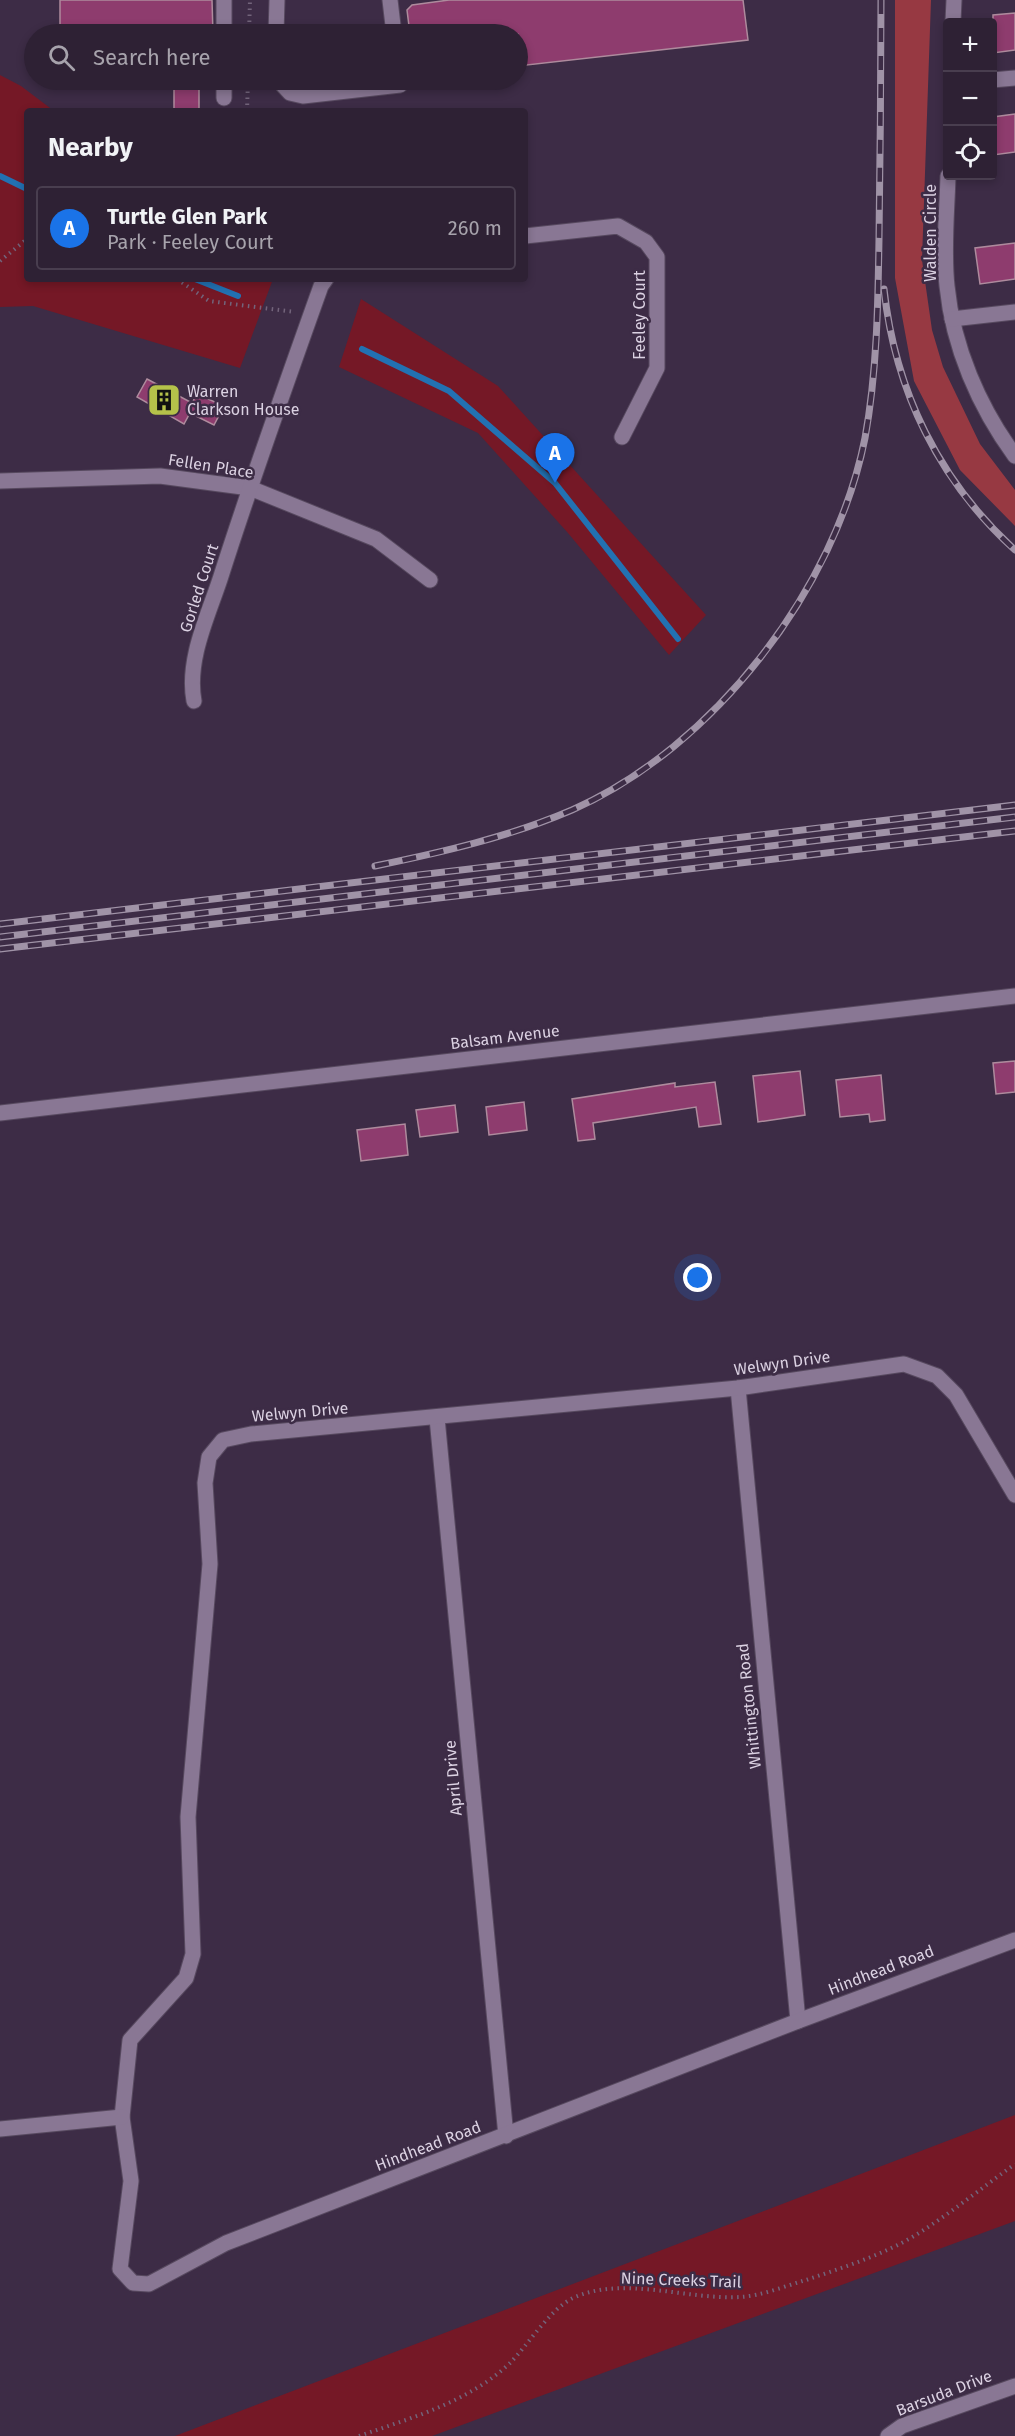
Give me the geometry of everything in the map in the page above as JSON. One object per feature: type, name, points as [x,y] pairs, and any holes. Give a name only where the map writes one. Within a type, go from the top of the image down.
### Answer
[{"type":"street","points":[[224,0],[224,24]]},
{"type":"street","points":[[276,24],[277,0]]},
{"type":"street","points":[[390,0],[393,24]]},
{"type":"street","points":[[953,18],[954,0]]},
{"type":"street","points":[[997,80],[1015,78]]},
{"type":"street","points":[[224,90],[224,98]]},
{"type":"street","points":[[287,90],[290,93],[303,96],[356,90]]},
{"type":"street","name":"Walden Circle","points":[[948,180],[945,258],[952,319],[972,380],[1009,438],[1015,456]]},
{"type":"street","name":"Feeley Court","points":[[528,236],[618,226],[646,242],[657,257],[657,368],[622,437]]},
{"type":"street","points":[[249,488],[311,313],[325,282]]},
{"type":"street","points":[[952,319],[1015,312]]},
{"type":"street","name":"Fellen Place","points":[[0,481],[160,476],[249,488],[376,539],[430,580]]},
{"type":"street","name":"Gorled Court","points":[[194,701],[192,672],[194,661],[249,488]]},
{"type":"street","name":"Balsam Avenue","points":[[0,1113],[1015,996]]},
{"type":"street","name":"Welwyn Drive","points":[[122,2117],[130,2040],[186,1978],[193,1954],[188,1817],[210,1564],[205,1483],[210,1457],[223,1440],[251,1434],[738,1388],[904,1364],[937,1376],[956,1395],[1015,1495]]},
{"type":"street","name":"Whittington Road","points":[[738,1388],[798,2021]]},
{"type":"street","name":"April Drive","points":[[437,1418],[506,2136]]},
{"type":"street","name":"Hindhead Road","points":[[122,2117],[131,2181],[120,2269],[133,2283],[149,2284],[226,2243],[798,2021],[1015,1940]]},
{"type":"street","points":[[0,2129],[122,2117]]},
{"type":"street","name":"Barsuda Drive","points":[[888,2436],[902,2426],[1015,2386]]},
{"type":"path","points":[[249,24],[250,0]]},
{"type":"path","points":[[247,108],[248,90]]},
{"type":"path","points":[[0,261],[24,241]]},
{"type":"path","points":[[181,282],[209,301],[311,313]]},
{"type":"path","name":"Nine Creeks Trail","points":[[359,2436],[430,2411],[475,2389],[509,2364],[571,2299],[595,2291],[625,2288],[691,2296],[741,2297],[796,2283],[861,2262],[918,2234],[1015,2164]]},
{"type":"shaded area","points":[[895,0],[931,0],[922,260],[932,330],[943,367],[980,444],[1015,490],[1015,526],[960,470],[914,381],[895,278]]},
{"type":"shaded area","points":[[0,75],[21,86],[50,108],[24,108],[24,282],[272,282],[240,368],[33,306],[0,307]]},
{"type":"shaded area","points":[[361,299],[498,386],[706,615],[669,655],[568,533],[478,433],[339,367]]},
{"type":"shaded area","points":[[1015,2115],[1015,2221],[432,2436],[175,2436]]},
{"type":"building","points":[[60,0],[212,0],[213,24],[60,24]]},
{"type":"building","points":[[449,0],[743,0],[748,40],[528,65],[528,24],[409,24],[407,10],[412,5]]},
{"type":"building","points":[[1015,13],[1015,50],[997,52],[997,18],[993,18],[993,15]]},
{"type":"building","points":[[174,90],[199,90],[199,108],[174,108]]},
{"type":"building","points":[[1015,114],[1015,152],[997,154],[997,116]]},
{"type":"building","points":[[1015,243],[1015,279],[980,284],[975,248]]},
{"type":"building","name":"Warren Clarkson House","points":[[147,379],[192,403],[197,394],[224,406],[214,425],[190,413],[184,424],[137,397]]},
{"type":"building","points":[[1015,1061],[1015,1092],[996,1094],[993,1063]]},
{"type":"building","points":[[800,1071],[805,1115],[758,1122],[753,1076]]},
{"type":"building","points":[[881,1075],[885,1120],[870,1122],[869,1114],[840,1117],[836,1080]]},
{"type":"building","points":[[715,1082],[721,1124],[699,1127],[696,1107],[593,1123],[595,1139],[578,1141],[572,1099],[675,1083],[675,1087]]},
{"type":"building","points":[[524,1102],[527,1130],[489,1135],[486,1107]]},
{"type":"building","points":[[455,1105],[458,1132],[420,1137],[416,1110]]},
{"type":"building","points":[[405,1124],[408,1155],[361,1161],[357,1130]]},
{"type":"waterway","points":[[0,176],[24,188]]},
{"type":"waterway","points":[[203,282],[238,296]]},
{"type":"waterway","points":[[362,349],[449,391],[555,483],[678,639]]},
{"type":"railway","points":[[375,866],[500,836],[548,820],[624,782],[673,747],[719,705],[760,657],[797,606],[827,551],[850,495],[869,413],[878,289],[881,0]]},
{"type":"railway","points":[[884,289],[898,363],[925,432],[943,464],[964,494],[1015,550]]},
{"type":"railway","points":[[0,924],[1015,805]]},
{"type":"railway","points":[[0,937],[1015,817]]},
{"type":"railway","points":[[0,949],[1015,831]]},
{"type":"place","name":"Warren Clarkson House","points":[[164,400]]},
{"type":"place","name":"Turtle Glen Park","points":[[555,483]]}]
